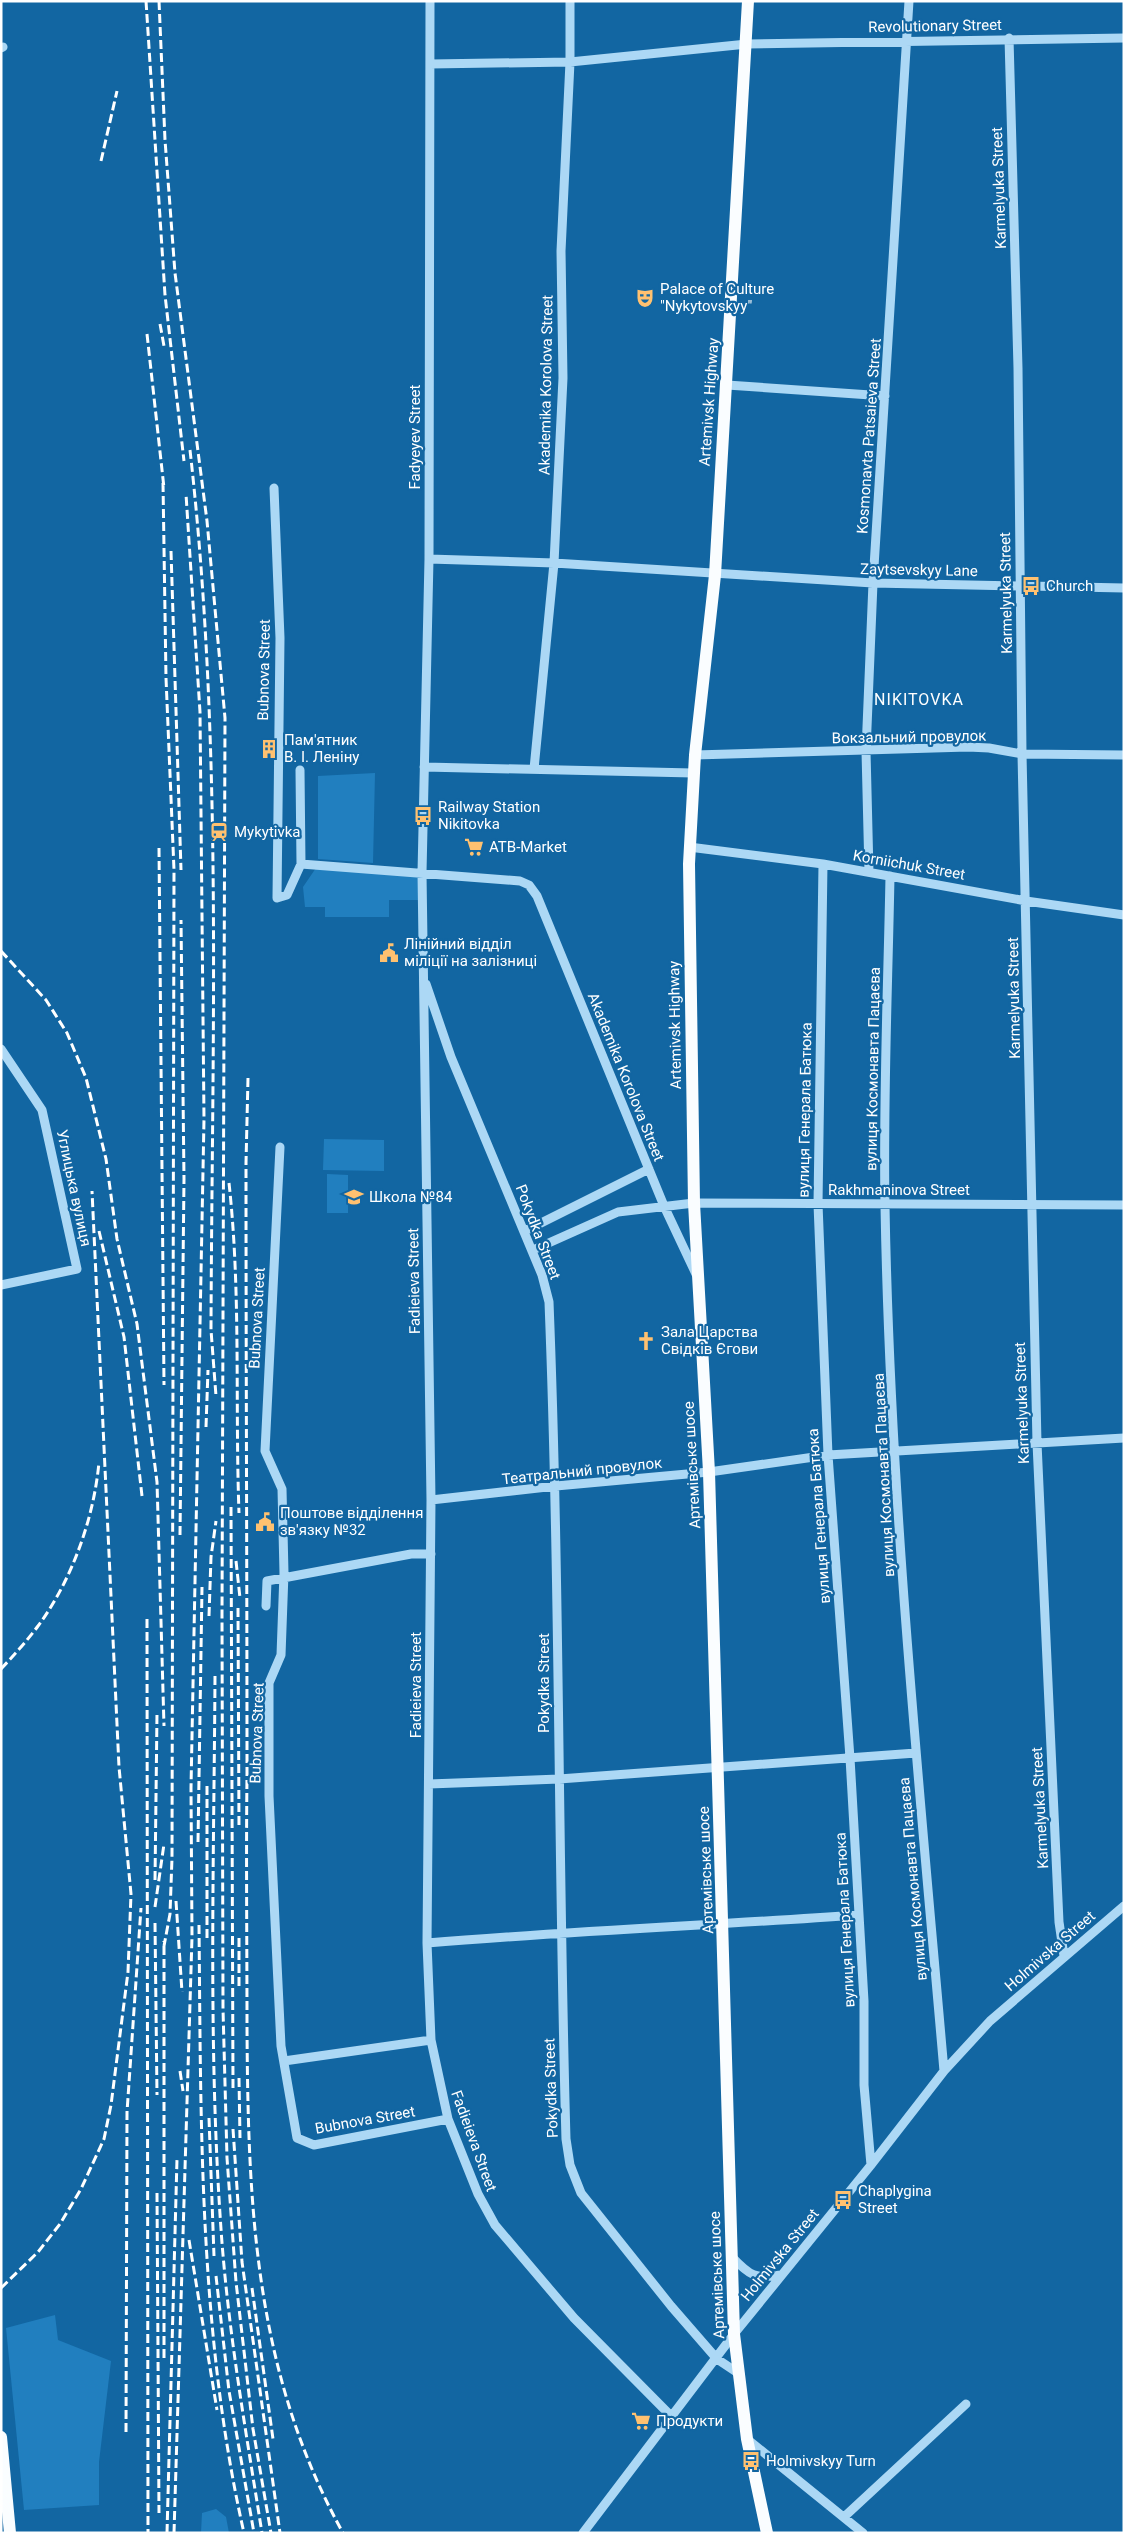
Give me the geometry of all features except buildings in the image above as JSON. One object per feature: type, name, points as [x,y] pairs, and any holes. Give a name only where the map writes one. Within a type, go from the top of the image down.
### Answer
[{"type":"main road","name":"Artemivsk Highway","points":[[693,773],[715,574],[748,1]]},
{"type":"main road","points":[[689,847],[693,773]]},
{"type":"main road","name":"Artemivsk Highway","points":[[689,847],[694,1203]]},
{"type":"main road","name":"Артемівське шосе","points":[[694,1203],[709,1472],[724,1925],[734,2334],[747,2439],[767,2533]]},
{"type":"main road","points":[[1,2437],[10,2533]]},
{"type":"street","name":"Fadyeyev Street","points":[[422,873],[428,559],[430,1]]},
{"type":"street","name":"Akademika Korolova Street","points":[[534,769],[554,563],[563,378],[562,251],[570,62],[570,1]]},
{"type":"street","name":"Kosmonavta Patsaieva Street","points":[[869,872],[866,751],[873,583],[910,1]]},
{"type":"street","name":"Revolutionary Street","points":[[430,64],[570,62],[747,44],[1009,38],[1124,38]]},
{"type":"street","name":"Karmelyuka Street","points":[[1009,38],[1018,368],[1022,754],[1037,1443],[1059,1922],[1064,1956]]},
{"type":"street","points":[[727,385],[885,396]]},
{"type":"street","name":"Bubnova Street","points":[[274,488],[280,638],[277,898],[287,895],[301,864],[300,770]]},
{"type":"street","name":"Zaytsevskyy Lane","points":[[428,559],[554,563],[873,583],[1124,588]]},
{"type":"street","name":"Вокзальний провулок","points":[[695,755],[968,747],[989,748],[1022,754],[1124,755]]},
{"type":"street","points":[[424,767],[693,773]]},
{"type":"street","name":"Korniichuk Street","points":[[689,847],[823,864],[1026,901],[1124,915]]},
{"type":"street","points":[[301,864],[422,873]]},
{"type":"street","name":"вулиця Генерала Батюка","points":[[823,864],[818,1204],[828,1454],[850,1758],[864,2001],[864,2084],[871,2165]]},
{"type":"street","name":"Akademika Korolova Street","points":[[422,873],[520,881],[529,885],[537,896],[664,1206],[698,1280]]},
{"type":"street","name":"Fadieieva Street","points":[[422,873],[431,1500],[430,1784],[427,1943],[430,2040],[448,2119],[478,2194],[495,2225],[574,2318],[672,2417]]},
{"type":"street","name":"вулиця Космонавта Пацаєва","points":[[890,876],[885,1205],[895,1450],[916,1753],[944,2071]]},
{"type":"street","name":"Pokydka Street","points":[[425,979],[451,1057],[533,1250],[549,1302],[556,1486],[560,1932],[566,2138],[570,2164],[581,2193],[670,2306],[717,2359],[738,2373]]},
{"type":"street","name":"Углицька вулиця","points":[[1,1049],[42,1110],[77,1269],[1,1285]]},
{"type":"street","name":"Bubnova Street","points":[[280,1147],[265,1451],[282,1488],[284,1579],[281,1655],[270,1683],[269,1796],[281,2046],[297,2138],[314,2145],[448,2119]]},
{"type":"street","points":[[525,1231],[649,1169]]},
{"type":"street","name":"Rakhmaninova Street","points":[[533,1250],[618,1212],[694,1203],[1124,1205]]},
{"type":"street","name":"Театральний провулок","points":[[431,1500],[709,1472],[828,1454],[1124,1438]]},
{"type":"street","points":[[266,1606],[267,1581],[411,1554],[431,1554]]},
{"type":"street","points":[[430,1784],[559,1779],[916,1753]]},
{"type":"street","name":"Holmivska Street","points":[[583,2533],[717,2359],[734,2334],[871,2165],[944,2071],[984,2027],[1124,1906]]},
{"type":"street","points":[[427,1943],[560,1932],[724,1925],[859,1915]]},
{"type":"street","points":[[284,2061],[430,2040]]},
{"type":"street","points":[[732,2257],[744,2270],[754,2276],[763,2278],[781,2275]]},
{"type":"street","points":[[844,2517],[966,2404]]},
{"type":"street","points":[[747,2439],[863,2533]]},
{"type":"shaded area","points":[[375,773],[373,863],[318,859],[318,776]]},
{"type":"shaded area","points":[[318,865],[422,873],[422,900],[389,900],[389,917],[325,917],[325,907],[305,907],[303,887]]},
{"type":"shaded area","points":[[324,1139],[384,1140],[384,1171],[323,1170]]},
{"type":"shaded area","points":[[327,1174],[348,1175],[348,1213],[327,1213]]},
{"type":"shaded area","points":[[55,2315],[58,2340],[111,2361],[99,2462],[99,2505],[24,2510],[6,2328]]},
{"type":"shaded area","points":[[216,2509],[226,2517],[229,2533],[201,2533],[202,2513]]},
{"type":"railway","points":[[146,1],[165,295],[184,461]]},
{"type":"railway","points":[[159,1],[165,140],[175,273],[207,521],[225,718],[222,1615],[223,2009],[227,2158],[236,2282],[253,2429],[271,2533]]},
{"type":"railway","points":[[101,161],[117,91]]},
{"type":"railway","points":[[160,324],[164,346]]},
{"type":"railway","points":[[147,334],[164,488]]},
{"type":"railway","points":[[190,450],[207,669],[211,780],[213,890],[211,1330],[216,1396]]},
{"type":"railway","points":[[163,483],[166,678],[174,870],[172,1858],[170,1914],[164,1946]]},
{"type":"railway","points":[[174,2533],[192,1937],[191,1788],[204,1119],[200,712],[186,494]]},
{"type":"railway","points":[[171,551],[181,870]]},
{"type":"railway","points":[[159,848],[164,1385]]},
{"type":"railway","points":[[180,1535],[184,1179],[181,920]]},
{"type":"railway","points":[[1,951],[46,1000],[67,1033],[86,1078],[106,1159],[117,1239],[137,1324],[157,1482],[164,1726]]},
{"type":"railway","points":[[248,1078],[246,1163],[247,2026],[250,2158],[254,2223],[262,2286],[274,2349],[291,2411],[313,2472],[343,2533]]},
{"type":"railway","points":[[229,1183],[235,1265],[239,1513]]},
{"type":"railway","points":[[1,2288],[38,2252],[60,2224],[81,2189],[104,2139],[111,2105],[128,1972],[131,1894],[119,1767],[92,1191]]},
{"type":"railway","points":[[99,1231],[124,1337],[142,1496]]},
{"type":"railway","points":[[206,1427],[208,1370]]},
{"type":"railway","points":[[1,1669],[38,1626],[71,1569],[92,1505],[99,1462]]},
{"type":"railway","points":[[231,1507],[233,2089]]},
{"type":"railway","points":[[209,1616],[211,1557],[216,1521]]},
{"type":"railway","points":[[236,1561],[240,1598]]},
{"type":"railway","points":[[198,1842],[202,1587]]},
{"type":"railway","points":[[238,1608],[239,1828]]},
{"type":"railway","points":[[147,1619],[148,2533]]},
{"type":"railway","points":[[215,1676],[213,2022],[217,2160],[228,2305],[262,2533]]},
{"type":"railway","points":[[155,1880],[157,1713]]},
{"type":"railway","points":[[207,1783],[207,1938]]},
{"type":"railway","points":[[155,1907],[164,1844]]},
{"type":"railway","points":[[176,1901],[182,1992]]},
{"type":"railway","points":[[126,2432],[127,2112],[141,1908]]},
{"type":"railway","points":[[155,1923],[157,2095]]},
{"type":"railway","points":[[199,1925],[202,2154],[205,2230],[218,2383],[229,2458],[244,2533]]},
{"type":"railway","points":[[239,1936],[239,1986]]},
{"type":"railway","points":[[164,1941],[164,2358]]},
{"type":"railway","points":[[180,2071],[183,2091]]},
{"type":"railway","points":[[239,2078],[240,2138]]},
{"type":"railway","points":[[209,2118],[214,2256]]},
{"type":"railway","points":[[233,2129],[242,2262],[280,2533]]},
{"type":"railway","points":[[167,2533],[177,2159]]},
{"type":"railway","points":[[157,2193],[159,2513]]},
{"type":"railway","points":[[189,2240],[217,2410]]},
{"type":"railway","points":[[216,2276],[229,2391],[254,2533]]},
{"type":"railway","points":[[252,2288],[273,2439]]},
{"type":"place","name":"Palace of Culture \"Nykytovskyy\"","points":[[645,298]]},
{"type":"place","name":"Church","points":[[1031,586]]},
{"type":"place","name":"Пам'ятник В. І. Леніну","points":[[269,749]]},
{"type":"place","name":"Railway Station Nikitovka","points":[[423,816]]},
{"type":"place","name":"Mykytivka","points":[[219,832]]},
{"type":"place","name":"ATB-Market","points":[[474,847]]},
{"type":"place","name":"Лінійний відділ міліції на залізниці","points":[[389,953]]},
{"type":"place","name":"Школа №84","points":[[354,1197]]},
{"type":"place","name":"Зала Царства Свідків Єгови","points":[[646,1341]]},
{"type":"place","name":"Поштове відділення зв'язку №32","points":[[265,1522]]},
{"type":"place","name":"Chaplygina Street","points":[[843,2200]]},
{"type":"place","name":"Продукти","points":[[641,2421]]},
{"type":"place","name":"Holmivskyy Turn","points":[[751,2461]]},
{"type":"district","name":"NIKITOVKA","points":[[919,699]]}]
